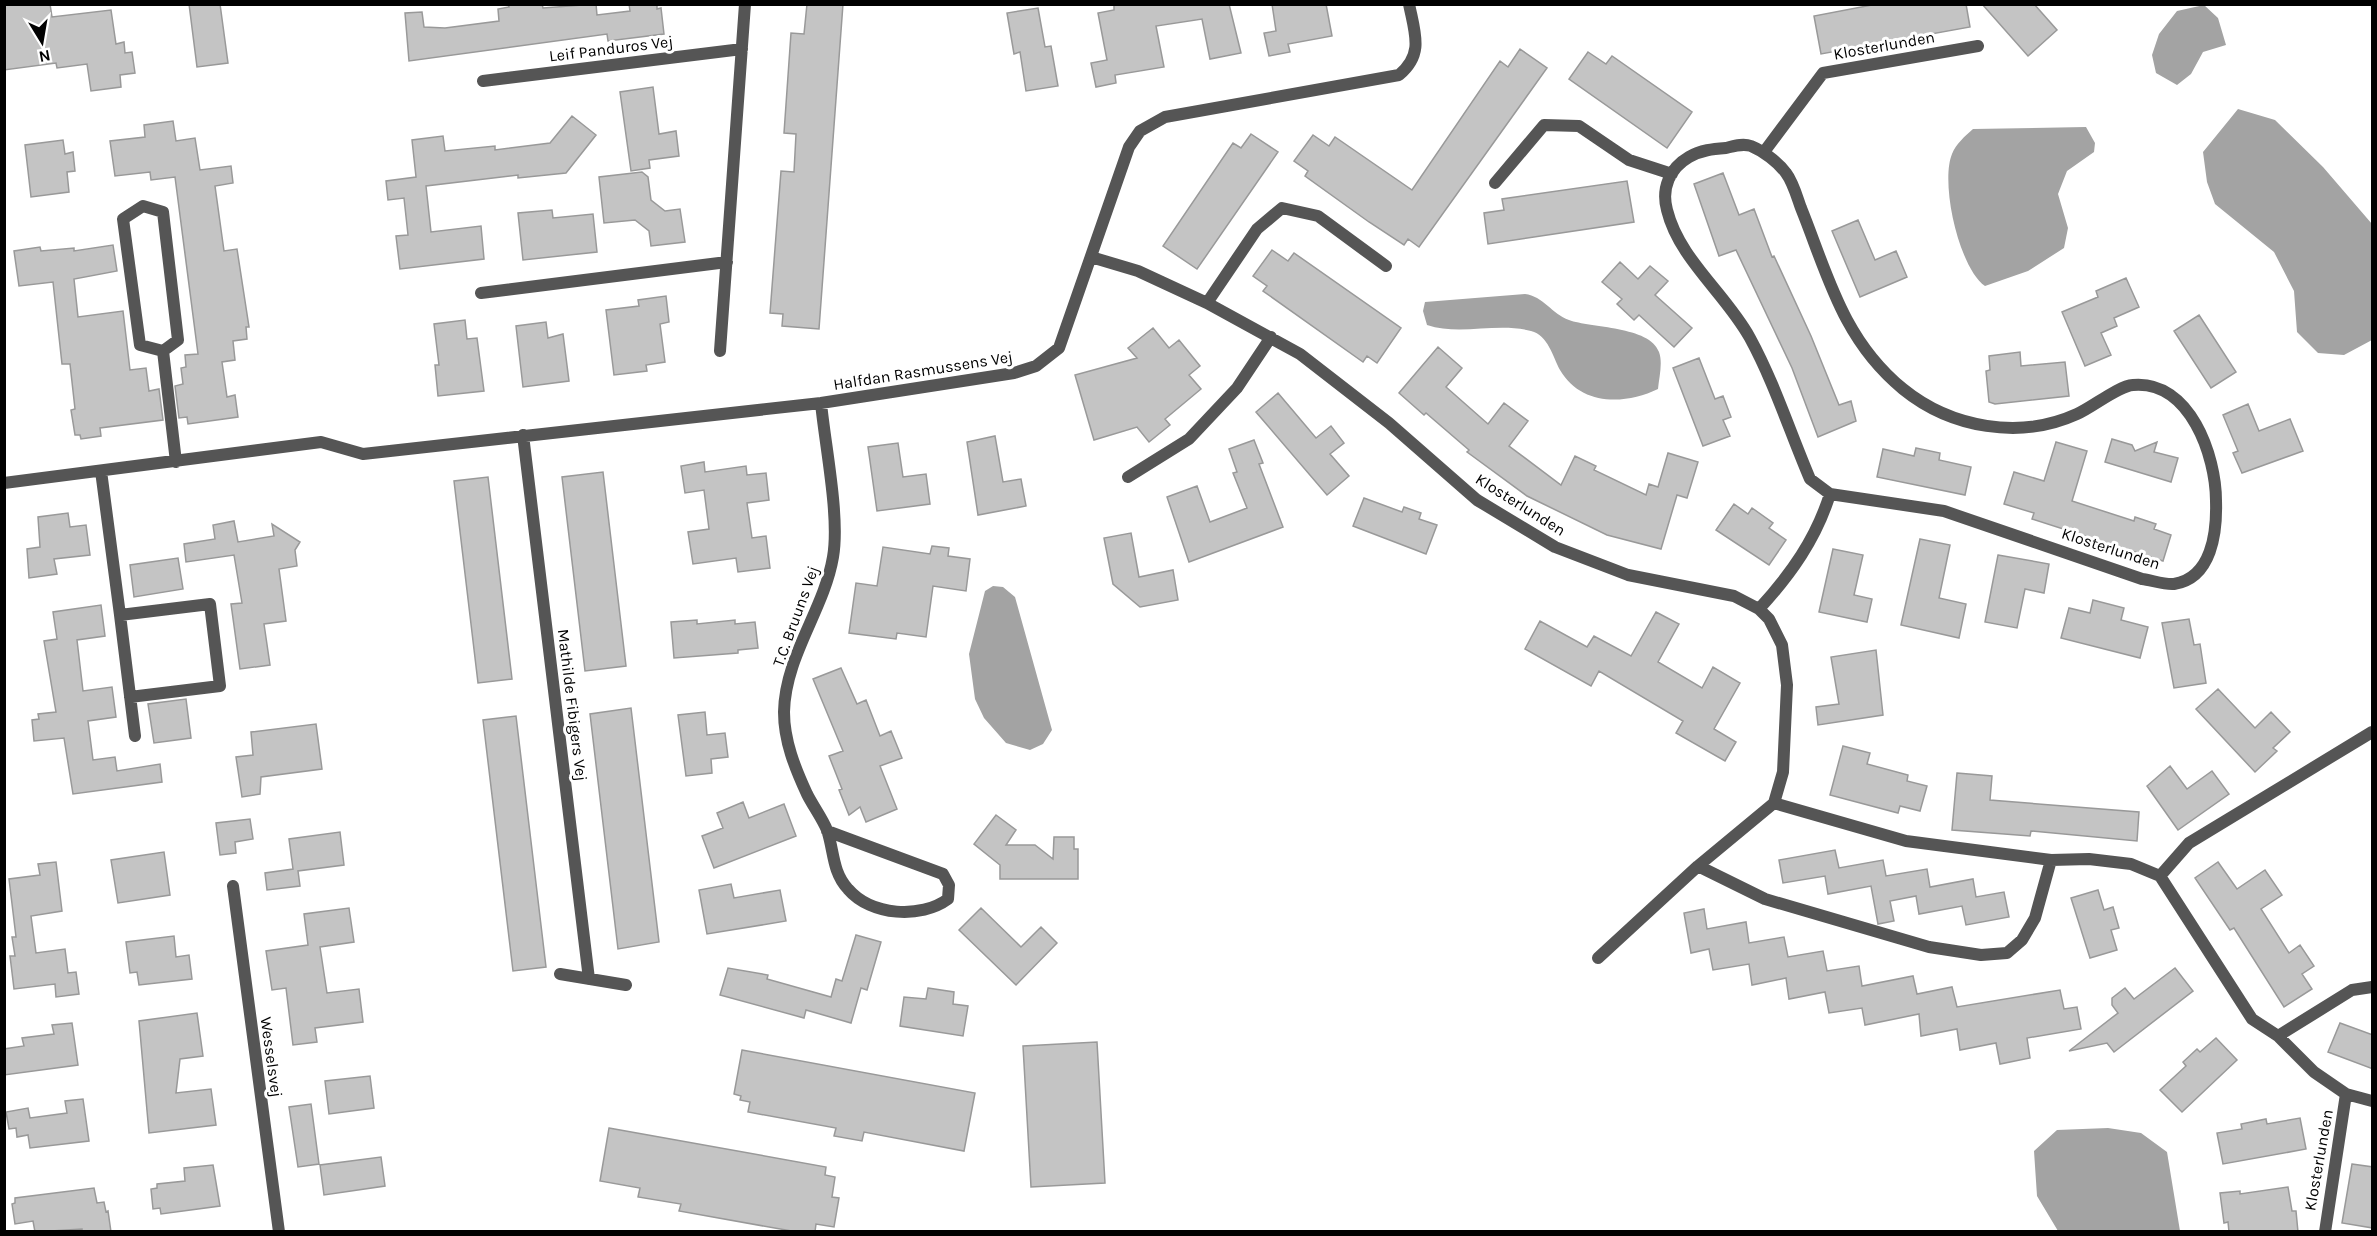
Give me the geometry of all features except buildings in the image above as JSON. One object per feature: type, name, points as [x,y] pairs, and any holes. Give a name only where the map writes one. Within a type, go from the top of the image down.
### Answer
[{"type":"street","points":[[720,351],[746,4]]},
{"type":"street","name":"Halfdan Rasmussens Vej","points":[[176,462],[321,442],[363,454],[820,403],[1014,373],[1036,366],[1059,348],[1129,147],[1140,131],[1165,117],[1399,75],[1412,64],[1417,46],[1409,4]]},
{"type":"street","name":"Klosterlunden","points":[[1830,494],[1944,511],[2142,579],[2174,584],[2197,574],[2210,555],[2217,518],[2216,483],[2210,452],[2190,416],[2172,394],[2151,385],[2129,385],[2076,415],[2050,423],[2004,429],[1936,412],[1904,390],[1880,368],[1847,320],[1787,174],[1764,152],[1823,73],[1978,46]]},
{"type":"street","name":"Leif Panduros Vej","points":[[483,81],[742,49]]},
{"type":"street","points":[[1495,183],[1544,125],[1579,126],[1629,160],[1672,174]]},
{"type":"street","points":[[1598,958],[1698,866],[1774,803],[1783,772],[1787,685],[1782,645],[1769,619],[1760,609],[1799,561],[1821,521],[1830,494],[1810,479],[1750,338],[1725,299],[1679,241],[1666,209],[1666,183],[1678,163],[1699,152],[1747,144],[1764,152]]},
{"type":"street","points":[[143,206],[163,212],[178,340],[163,351],[140,345],[123,219],[143,206]]},
{"type":"street","points":[[1208,303],[1257,229],[1282,208],[1318,216],[1386,266]]},
{"type":"street","name":"Klosterlunden","points":[[1091,257],[1138,271],[1208,303],[1300,354],[1389,423],[1477,500],[1555,547],[1628,575],[1734,596],[1760,609]]},
{"type":"street","points":[[481,293],[727,262]]},
{"type":"street","points":[[1128,477],[1189,439],[1236,388],[1271,337]]},
{"type":"street","points":[[4,483],[176,462],[163,351]]},
{"type":"street","name":"T.C. Bruuns Vej","points":[[820,403],[834,523],[834,555],[827,581],[792,666],[784,710],[785,741],[807,794],[827,831],[832,861],[848,890],[875,907],[913,913],[937,907],[948,899],[949,885],[943,874],[827,831]]},
{"type":"street","name":"Mathilde Fibigers Vej","points":[[523,435],[589,979]]},
{"type":"street","points":[[102,471],[135,736]]},
{"type":"street","points":[[120,615],[210,604],[218,662],[220,686],[130,697]]},
{"type":"street","points":[[1774,803],[1906,841],[2051,860],[2089,859],[2131,864],[2160,876],[2189,843],[2373,732]]},
{"type":"street","points":[[1698,866],[1765,899],[1929,947],[1982,955],[2007,953],[2022,940],[2035,918],[2051,860]]},
{"type":"street","name":"Klosterlunden","points":[[2160,876],[2252,1019],[2278,1036],[2314,1072],[2346,1094],[2373,1101]]},
{"type":"street","name":"Wesselsvej","points":[[233,886],[279,1232]]},
{"type":"street","points":[[560,974],[626,985]]},
{"type":"street","points":[[2278,1036],[2352,990],[2373,987]]},
{"type":"street","name":"Klosterlunden","points":[[2325,1232],[2346,1094]]},
{"type":"shaded area","points":[[2204,5],[2218,18],[2226,45],[2203,52],[2191,74],[2177,85],[2156,73],[2152,55],[2159,34],[2177,11]]},
{"type":"shaded area","points":[[2238,109],[2275,120],[2323,167],[2372,224],[2372,340],[2344,355],[2318,353],[2297,332],[2294,291],[2274,252],[2215,204],[2207,182],[2203,152]]},
{"type":"shaded area","points":[[2086,127],[2095,143],[2094,152],[2067,171],[2058,194],[2068,228],[2064,248],[2028,271],[1985,286],[1967,262],[1954,224],[1948,184],[1949,167],[1956,147],[1973,129]]},
{"type":"shaded area","points":[[1525,294],[1537,298],[1557,314],[1569,320],[1618,329],[1644,337],[1653,343],[1659,352],[1661,361],[1658,389],[1618,400],[1592,396],[1569,382],[1560,370],[1546,342],[1537,333],[1505,328],[1440,328],[1427,325],[1423,311],[1425,302]]},
{"type":"shaded area","points":[[993,586],[1003,587],[1015,597],[1052,730],[1043,744],[1030,750],[1006,743],[984,718],[975,699],[969,654],[985,591]]},
{"type":"shaded area","points":[[2108,1128],[2141,1133],[2167,1152],[2180,1231],[2058,1231],[2037,1196],[2034,1151],[2057,1130]]}]
